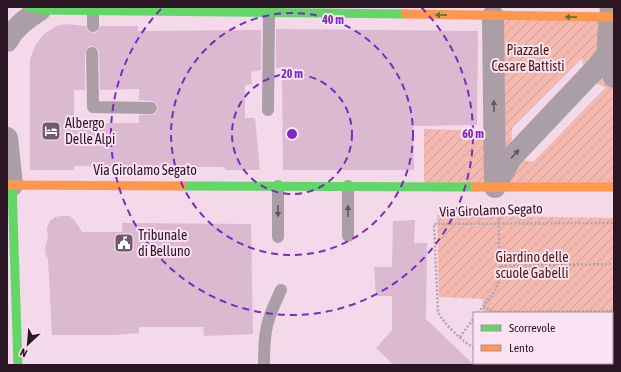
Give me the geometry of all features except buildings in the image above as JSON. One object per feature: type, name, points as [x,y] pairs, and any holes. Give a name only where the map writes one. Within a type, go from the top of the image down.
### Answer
[{"type":"street","points":[[7,41],[13,31],[34,9],[93,11],[214,10],[268,13],[326,10],[493,16],[612,14],[608,53],[609,66],[614,78]]},
{"type":"street","points":[[493,16],[496,197]]},
{"type":"street","points":[[496,197],[511,158],[597,67],[608,53]]},
{"type":"street","points":[[7,138],[10,185],[14,365]]},
{"type":"street","name":"Via Girolamo Segato","points":[[10,185],[348,186],[496,197],[614,187]]},
{"type":"lane","points":[[93,11],[93,26]]},
{"type":"lane","points":[[268,13],[268,110]]},
{"type":"lane","points":[[92,53],[93,107],[151,108]]},
{"type":"lane","points":[[278,186],[278,236]]},
{"type":"lane","points":[[348,186],[348,236]]},
{"type":"lane","points":[[264,365],[264,341],[266,330],[270,315],[281,290]]},
{"type":"path","points":[[479,312],[499,284],[501,266],[496,197]]},
{"type":"path","name":"Via Girolamo Segato","points":[[473,347],[440,317],[438,312],[434,224],[614,223]]},
{"type":"path","points":[[501,266],[614,264]]},
{"type":"path","points":[[482,307],[496,312],[614,311]]},
{"type":"path","points":[[460,337],[473,319]]},
{"type":"green space","name":"Piazzale Cesare Battisti","points":[[614,19],[614,191],[424,189],[424,129],[490,131],[490,20]],"holes":[[[582,58],[585,80],[606,87],[533,162],[511,158],[512,128]]]},
{"type":"green space","name":"Giardino delle scuole Gabelli","points":[[437,215],[614,218],[614,341],[613,312],[483,312],[483,299],[439,297]]},
{"type":"traffic: fast","points":[[29,7],[40,10],[405,14]]},
{"type":"traffic: fast","points":[[12,185],[18,365]]},
{"type":"traffic: fast","points":[[182,186],[475,187]]},
{"type":"traffic: slow","points":[[405,14],[614,17]]},
{"type":"traffic: slow","points":[[7,185],[182,186]]},
{"type":"traffic: slow","points":[[475,187],[614,187]]},
{"type":"place","name":"Albergo Delle Alpi","points":[[51,131]]},
{"type":"place","name":"Tribunale di Belluno","points":[[124,243]]}]
